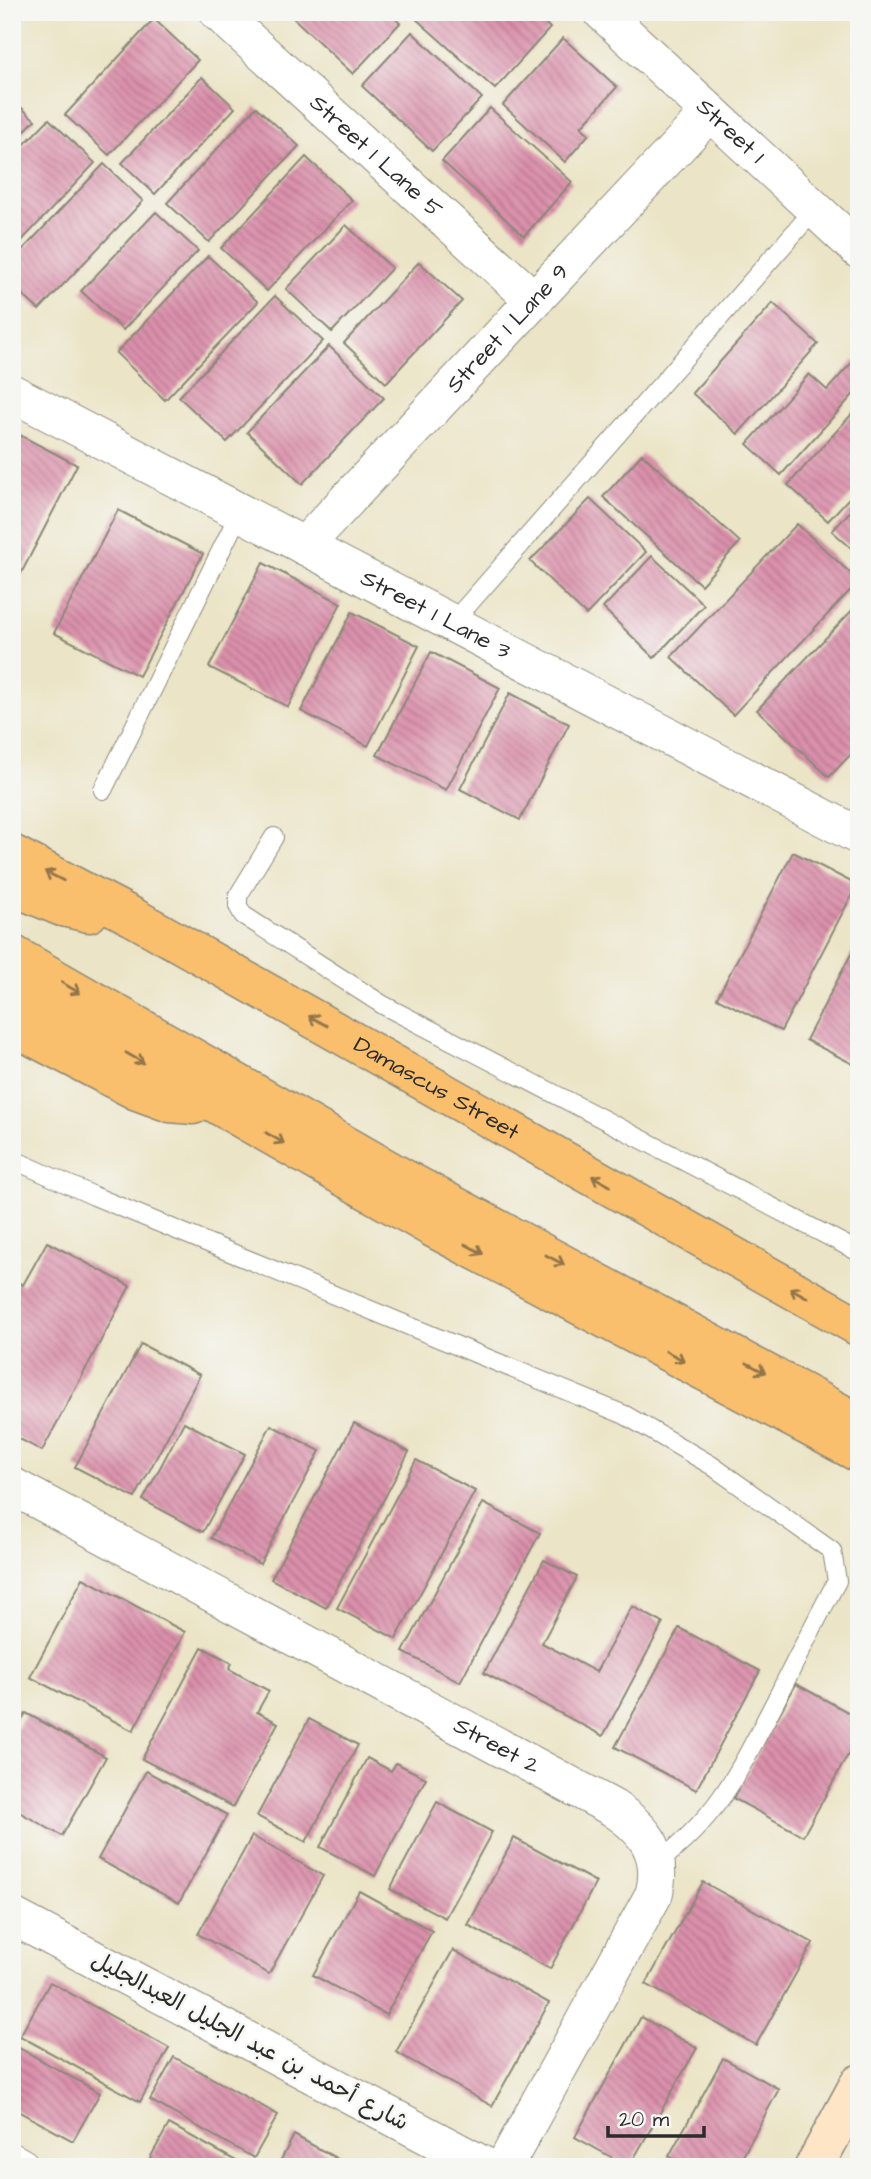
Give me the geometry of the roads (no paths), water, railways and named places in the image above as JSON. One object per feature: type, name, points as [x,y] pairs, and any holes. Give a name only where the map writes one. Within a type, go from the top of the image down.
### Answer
[{"type":"main road","name":"Damascus Street","points":[[12,854],[133,917],[859,1327]]},
{"type":"main road","points":[[12,886],[62,907],[103,916],[133,917]]},
{"type":"main road","points":[[12,954],[401,1178],[859,1423]]},
{"type":"main road","points":[[12,987],[433,1227],[859,1453]]},
{"type":"main road","points":[[12,1026],[155,1098],[190,1105],[216,1104]]},
{"type":"main road","points":[[807,1425],[837,1452],[859,1465]]},
{"type":"main road","points":[[814,2167],[859,2084]]},
{"type":"street","name":"Street 1 Lane 5","points":[[218,12],[534,300]]},
{"type":"street","name":"Street 1","points":[[601,12],[859,250]]},
{"type":"street","name":"Street 1 Lane 9","points":[[304,545],[710,113]]},
{"type":"street","name":"Street 1 Lane 3","points":[[12,393],[859,836]]},
{"type":"street","name":"Street 2","points":[[12,1486],[613,1808],[636,1825],[653,1850],[657,1863]]},
{"type":"street","points":[[504,2167],[654,1894],[658,1880],[657,1863]]},
{"type":"street","name":"شارع أحمد بن عبد الجليل العبدالجليل","points":[[15,1924],[487,2167]]},
{"type":"street","points":[[12,2162],[21,2167]]},
{"type":"lane","points":[[452,623],[815,209]]},
{"type":"lane","points":[[103,790],[240,512]]},
{"type":"lane","points":[[274,837],[238,896],[238,906],[243,915],[383,1004],[859,1252]]},
{"type":"lane","points":[[12,1158],[94,1196],[625,1415],[710,1465],[832,1552],[837,1581],[745,1760],[717,1807],[699,1828],[657,1863]]}]
